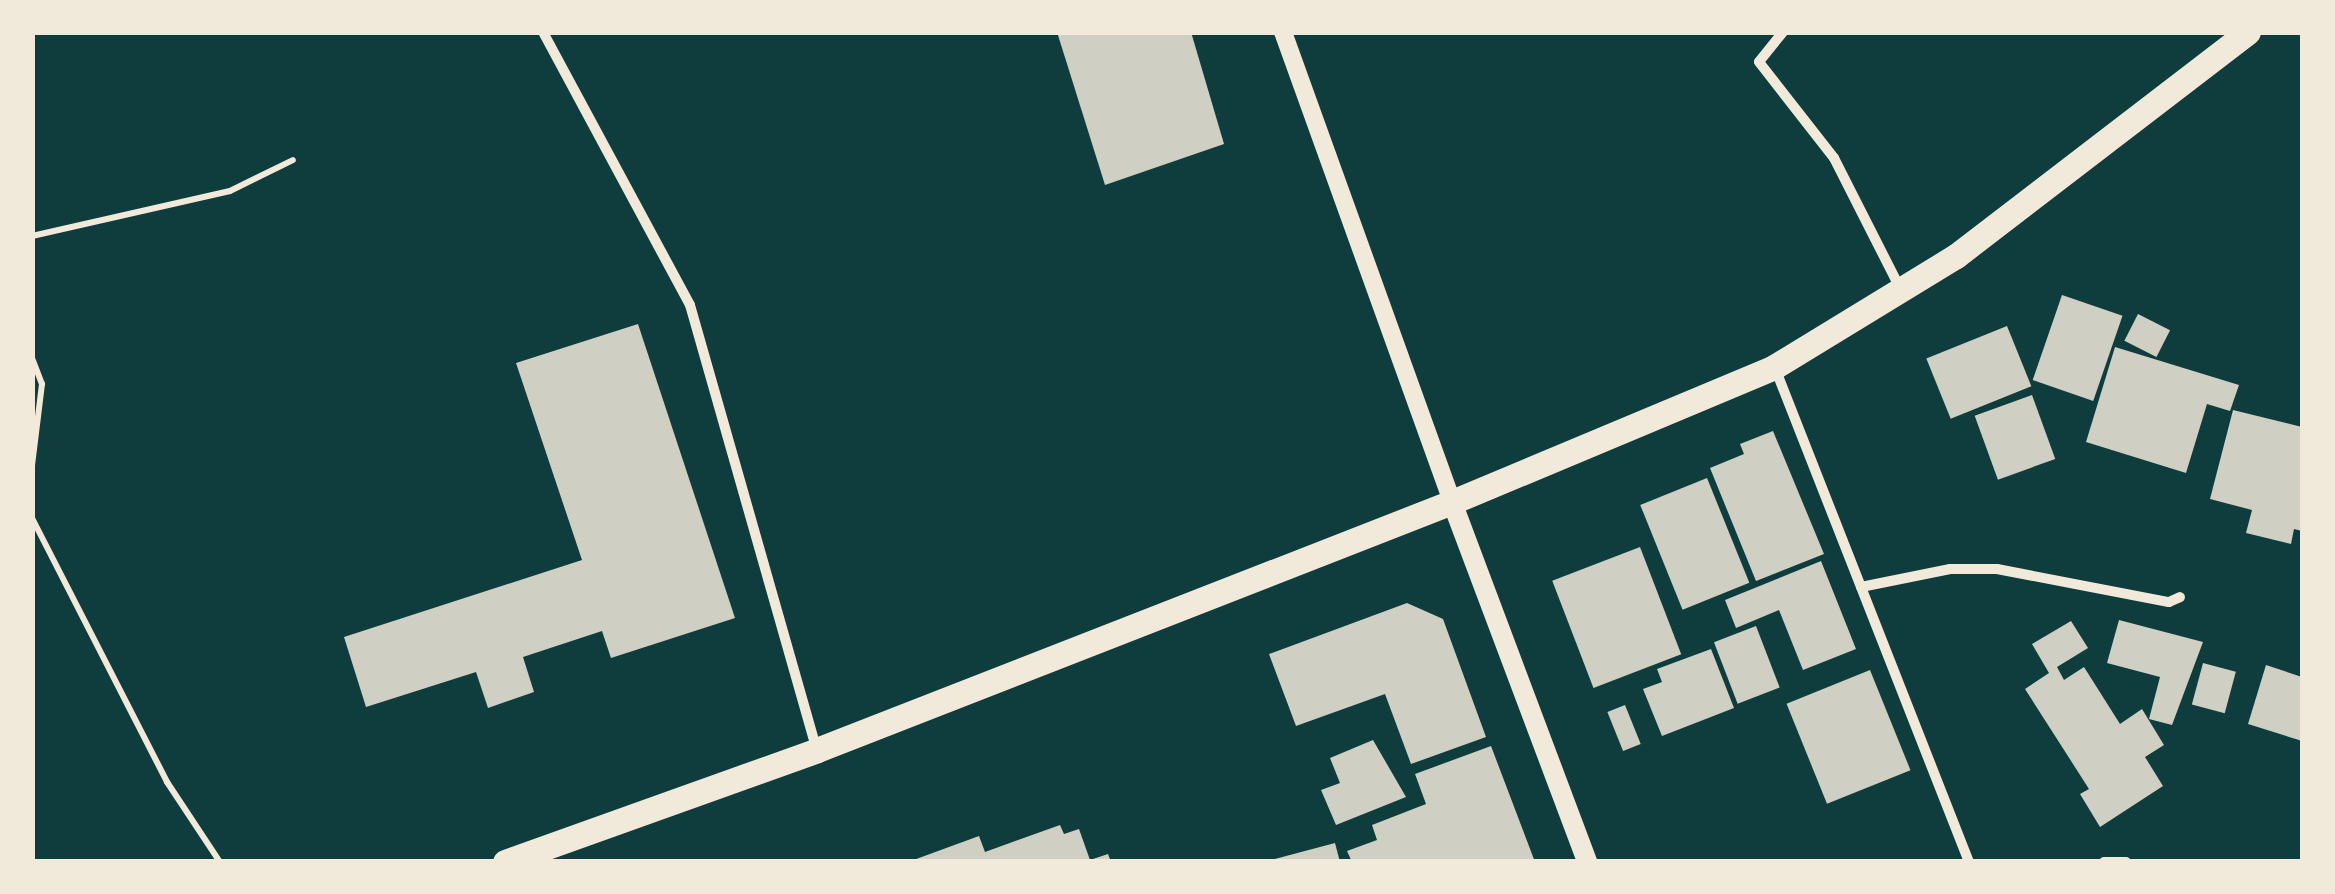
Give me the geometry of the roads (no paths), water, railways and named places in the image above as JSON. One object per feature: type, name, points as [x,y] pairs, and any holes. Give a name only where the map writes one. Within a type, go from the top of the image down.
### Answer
[{"type":"main road","points":[[504,862],[563,853],[1452,502],[1774,367],[1902,292],[2248,32]]},
{"type":"main road","points":[[1452,502],[1587,862]]},
{"type":"street","points":[[543,32],[690,305],[817,750]]},
{"type":"street","points":[[1283,32],[1452,502]]},
{"type":"street","points":[[1784,32],[1759,62],[1834,158],[1902,292]]},
{"type":"street","points":[[1774,367],[1969,862]]},
{"type":"street","points":[[1861,587],[1950,569],[1997,569],[2169,602],[2180,597]]},
{"type":"street","points":[[2104,862],[2126,862]]}]
